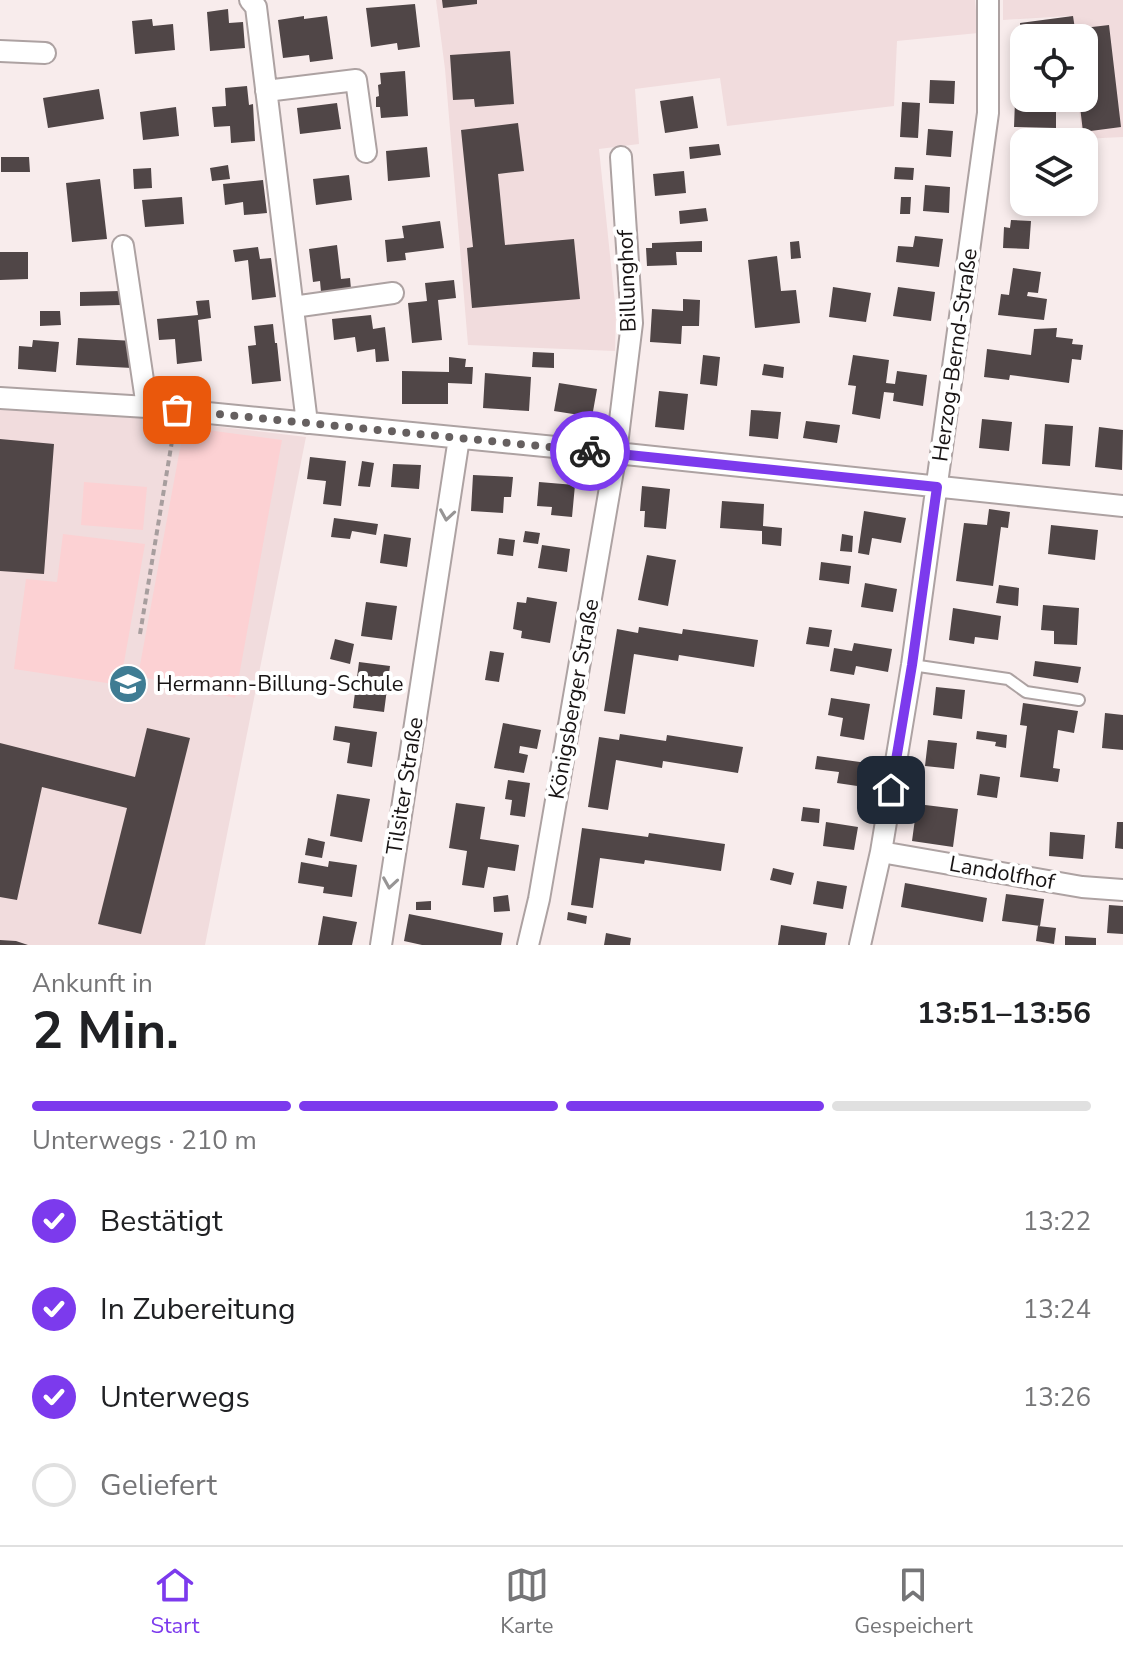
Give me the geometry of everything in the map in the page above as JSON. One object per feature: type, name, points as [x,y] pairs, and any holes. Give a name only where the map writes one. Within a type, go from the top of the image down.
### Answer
[{"type":"street","points":[[250,0],[256,7],[307,423]]},
{"type":"street","name":"Herzog-Bernd-Straße","points":[[860,945],[881,852],[912,665],[988,113],[988,0]]},
{"type":"street","points":[[0,51],[45,53]]},
{"type":"street","points":[[266,91],[356,80],[366,152]]},
{"type":"street","name":"Billunghof","points":[[616,453],[632,323],[621,157]]},
{"type":"street","points":[[123,246],[147,407]]},
{"type":"street","points":[[293,307],[393,293]]},
{"type":"street","points":[[0,398],[147,407],[1123,506]]},
{"type":"street","name":"Tilsiter Straße","points":[[381,945],[459,438]]},
{"type":"street","name":"Königsberger Straße","points":[[528,945],[539,899],[616,453]]},
{"type":"street","name":"Landolfhof","points":[[881,852],[1082,887],[1123,890]]},
{"type":"lane","points":[[912,665],[1008,679],[1026,692],[1079,700]]},
{"type":"path","points":[[140,634],[177,410]]},
{"type":"shaded area","points":[[436,0],[975,0],[978,33],[897,41],[894,106],[727,126],[720,78],[635,89],[639,144],[599,149],[616,313],[615,351],[468,345],[445,69]]},
{"type":"shaded area","points":[[1003,0],[1123,0],[1123,137],[1098,138],[1098,128],[1081,128],[1079,112],[1098,112],[1098,24],[1070,24],[1069,16],[1003,20]]},
{"type":"shaded area","name":"Hermann-Billung-Schule","points":[[0,409],[145,418],[306,437],[205,945],[0,945]]},
{"type":"shaded area","points":[[184,427],[282,440],[235,698],[138,676]]},
{"type":"shaded area","points":[[84,482],[147,487],[143,530],[81,525]]},
{"type":"shaded area","points":[[63,534],[145,544],[120,685],[14,669],[26,579],[57,582]]},
{"type":"building","points":[[442,0],[477,0],[477,4],[443,8]]},
{"type":"building","points":[[415,4],[420,47],[398,50],[397,43],[371,47],[366,8]]},
{"type":"building","points":[[228,9],[229,23],[243,22],[245,48],[210,51],[207,12]]},
{"type":"building","points":[[304,16],[304,19],[327,16],[333,59],[310,62],[309,55],[283,58],[278,20]]},
{"type":"building","points":[[1073,16],[1074,24],[1020,24]]},
{"type":"building","points":[[152,19],[153,26],[173,24],[175,50],[135,54],[132,21]]},
{"type":"building","points":[[1109,25],[1121,127],[1098,130],[1083,128],[1081,112],[1098,112],[1098,26]]},
{"type":"building","points":[[510,51],[514,104],[475,107],[474,99],[453,100],[450,55]]},
{"type":"building","points":[[405,71],[408,116],[381,118],[380,107],[376,107],[380,73]]},
{"type":"building","points":[[930,80],[955,81],[954,104],[929,103]]},
{"type":"building","points":[[247,86],[249,105],[253,104],[255,141],[231,143],[230,126],[214,127],[212,107],[226,106],[225,88]]},
{"type":"building","points":[[99,89],[104,119],[48,128],[43,98]]},
{"type":"building","points":[[693,96],[698,128],[665,133],[660,101]]},
{"type":"building","points":[[902,102],[920,103],[918,138],[900,137]]},
{"type":"building","points":[[337,103],[341,129],[300,134],[297,108]]},
{"type":"building","points":[[176,107],[179,136],[143,140],[140,112]]},
{"type":"building","points":[[1015,112],[1056,112],[1056,128],[1014,127]]},
{"type":"building","points":[[518,123],[524,171],[498,174],[505,245],[574,239],[580,299],[472,308],[467,248],[473,247],[461,130]]},
{"type":"building","points":[[928,129],[953,131],[951,157],[926,155]]},
{"type":"building","points":[[719,144],[721,155],[690,159],[689,147]]},
{"type":"building","points":[[427,147],[430,177],[388,181],[386,151]]},
{"type":"building","points":[[1,157],[29,157],[30,172],[1,172]]},
{"type":"building","points":[[228,165],[230,179],[212,181],[210,168]]},
{"type":"building","points":[[895,167],[914,168],[913,180],[894,179]]},
{"type":"building","points":[[151,168],[152,188],[134,189],[133,169]]},
{"type":"building","points":[[684,171],[686,193],[655,196],[653,174]]},
{"type":"building","points":[[349,175],[352,200],[316,205],[313,179]]},
{"type":"building","points":[[100,179],[107,239],[72,242],[66,183]]},
{"type":"building","points":[[263,180],[267,213],[244,215],[243,202],[225,205],[223,184]]},
{"type":"building","points":[[925,185],[950,187],[949,213],[923,211]]},
{"type":"building","points":[[182,197],[184,224],[145,227],[142,200]]},
{"type":"building","points":[[901,197],[911,197],[910,214],[900,214]]},
{"type":"building","points":[[706,208],[708,221],[680,224],[679,211]]},
{"type":"building","points":[[1011,220],[1031,221],[1029,249],[1003,248],[1004,227],[1010,228]]},
{"type":"building","points":[[440,221],[444,248],[405,253],[406,260],[387,262],[385,240],[404,238],[402,226]]},
{"type":"building","points":[[915,236],[943,239],[939,267],[896,262],[898,246],[913,247]]},
{"type":"building","points":[[702,241],[702,252],[676,252],[677,265],[647,266],[646,248],[652,248],[652,243]]},
{"type":"building","points":[[799,241],[801,258],[791,259],[790,242]]},
{"type":"building","points":[[337,245],[341,279],[350,278],[351,289],[321,292],[320,281],[313,282],[309,249]]},
{"type":"building","points":[[258,247],[260,259],[271,258],[276,297],[252,300],[248,260],[235,262],[233,250]]},
{"type":"building","points":[[0,252],[28,252],[28,279],[0,280]]},
{"type":"building","points":[[777,256],[781,291],[796,290],[800,323],[755,328],[748,260]]},
{"type":"building","points":[[1013,268],[1041,272],[1038,293],[1028,292],[1027,296],[1047,299],[1044,320],[998,315],[1001,294],[1009,295]]},
{"type":"building","points":[[454,280],[456,298],[438,300],[442,340],[412,343],[408,303],[427,301],[425,283]]},
{"type":"building","points":[[833,287],[871,293],[866,322],[829,317]]},
{"type":"building","points":[[898,287],[935,292],[931,321],[893,316]]},
{"type":"building","points":[[120,291],[120,305],[80,306],[80,292]]},
{"type":"building","points":[[683,299],[700,300],[699,326],[682,326],[681,344],[650,342],[652,309],[683,311]]},
{"type":"building","points":[[209,300],[211,318],[198,320],[202,361],[177,364],[175,339],[159,340],[157,319],[198,315],[196,301]]},
{"type":"building","points":[[40,311],[60,311],[61,325],[40,326]]},
{"type":"building","points":[[371,315],[373,329],[385,327],[389,361],[376,362],[375,349],[357,352],[355,337],[334,340],[332,319]]},
{"type":"building","points":[[273,324],[281,381],[252,384],[248,346],[256,345],[254,326]]},
{"type":"building","points":[[1057,328],[1056,337],[1073,339],[1072,344],[1083,345],[1081,360],[1072,359],[1069,383],[1010,375],[1009,380],[984,377],[987,349],[1031,355],[1034,329]]},
{"type":"building","points":[[78,338],[134,341],[132,368],[76,365]]},
{"type":"building","points":[[33,340],[59,342],[56,372],[18,369],[19,346],[32,347]]},
{"type":"building","points":[[533,352],[554,353],[554,368],[532,367]]},
{"type":"building","points":[[703,355],[720,357],[717,386],[700,384]]},
{"type":"building","points":[[853,355],[889,360],[886,383],[895,384],[897,371],[927,375],[923,406],[893,401],[894,393],[884,392],[880,419],[852,414],[856,386],[848,385]]},
{"type":"building","points":[[449,357],[466,359],[465,367],[473,367],[472,384],[448,383],[448,404],[402,404],[402,371],[449,372]]},
{"type":"building","points":[[764,364],[784,367],[783,378],[762,375]]},
{"type":"building","points":[[485,373],[531,377],[529,411],[483,408]]},
{"type":"building","points":[[559,383],[597,389],[592,417],[554,411]]},
{"type":"building","points":[[659,391],[688,394],[684,430],[655,427]]},
{"type":"building","points":[[751,410],[781,412],[778,439],[749,436]]},
{"type":"building","points":[[982,419],[1012,422],[1009,451],[979,448]]},
{"type":"building","points":[[806,421],[840,425],[837,443],[803,438]]},
{"type":"building","points":[[1045,424],[1073,426],[1070,466],[1042,464]]},
{"type":"building","points":[[1099,427],[1123,430],[1122,470],[1095,467]]},
{"type":"building","points":[[0,439],[54,444],[44,574],[0,571]]},
{"type":"building","points":[[310,457],[346,461],[341,506],[323,504],[326,481],[307,479]]},
{"type":"building","points":[[362,461],[374,463],[370,487],[358,486]]},
{"type":"building","points":[[393,464],[421,465],[419,489],[391,487]]},
{"type":"building","points":[[473,475],[513,477],[511,497],[504,497],[503,513],[471,511]]},
{"type":"building","points":[[539,482],[575,485],[572,517],[551,515],[552,507],[537,506]]},
{"type":"building","points":[[642,486],[670,489],[666,529],[644,527],[645,511],[640,511]]},
{"type":"building","points":[[722,501],[764,504],[763,526],[782,528],[781,546],[762,544],[762,531],[720,528]]},
{"type":"building","points":[[989,509],[1010,512],[1008,528],[1001,527],[993,586],[956,581],[964,523],[987,525]]},
{"type":"building","points":[[864,511],[906,518],[901,543],[872,538],[869,555],[858,553]]},
{"type":"building","points":[[334,518],[378,524],[376,535],[352,531],[350,539],[331,537]]},
{"type":"building","points":[[1051,525],[1098,530],[1095,560],[1048,554]]},
{"type":"building","points":[[525,531],[540,533],[538,544],[523,542]]},
{"type":"building","points":[[384,534],[411,538],[407,567],[380,563]]},
{"type":"building","points":[[842,534],[853,536],[852,552],[840,551]]},
{"type":"building","points":[[499,538],[515,540],[513,556],[497,554]]},
{"type":"building","points":[[542,545],[570,549],[567,572],[538,568]]},
{"type":"building","points":[[647,555],[676,560],[668,606],[638,600]]},
{"type":"building","points":[[821,562],[851,566],[849,584],[819,580]]},
{"type":"building","points":[[865,583],[897,589],[893,612],[861,607]]},
{"type":"building","points":[[999,585],[1019,588],[1018,606],[996,603]]},
{"type":"building","points":[[527,597],[557,602],[550,643],[521,638],[522,631],[513,629],[517,602],[526,603]]},
{"type":"building","points":[[366,602],[397,606],[392,640],[361,636]]},
{"type":"building","points":[[1043,605],[1079,608],[1077,645],[1054,644],[1054,631],[1041,630]]},
{"type":"building","points":[[953,608],[1001,616],[998,640],[975,637],[974,644],[949,640]]},
{"type":"building","points":[[639,627],[682,634],[683,629],[758,640],[754,667],[679,655],[678,661],[634,654],[625,714],[604,711],[617,629],[638,633]]},
{"type":"building","points":[[809,627],[832,630],[829,647],[806,644]]},
{"type":"building","points":[[335,639],[354,644],[350,664],[330,659]]},
{"type":"building","points":[[854,643],[892,649],[888,672],[856,666],[854,675],[830,671],[834,648],[852,651]]},
{"type":"building","points":[[490,651],[504,653],[499,682],[485,680]]},
{"type":"building","points":[[1035,661],[1081,667],[1078,683],[1033,676]]},
{"type":"building","points":[[359,662],[390,666],[384,712],[353,708]]},
{"type":"building","points":[[936,687],[965,690],[962,719],[933,715]]},
{"type":"building","points":[[831,698],[870,704],[864,740],[840,736],[843,718],[828,715]]},
{"type":"building","points":[[1023,703],[1078,711],[1074,733],[1058,730],[1053,768],[1060,769],[1058,782],[1020,777],[1027,726],[1020,725]]},
{"type":"building","points":[[1105,713],[1123,715],[1123,750],[1102,748]]},
{"type":"building","points":[[503,723],[541,730],[537,749],[520,746],[519,753],[528,755],[524,773],[494,768]]},
{"type":"building","points":[[335,726],[377,732],[372,767],[347,763],[350,743],[333,740]]},
{"type":"building","points":[[147,728],[190,738],[141,934],[98,924],[127,808],[42,787],[17,900],[0,897],[0,743],[135,777]]},
{"type":"building","points":[[977,731],[1007,735],[1006,748],[995,746],[996,742],[976,739]]},
{"type":"building","points":[[620,734],[666,741],[667,735],[743,747],[738,773],[663,761],[662,768],[616,760],[608,810],[588,807],[599,737],[619,740]]},
{"type":"building","points":[[928,740],[957,743],[954,769],[925,766]]},
{"type":"building","points":[[817,756],[867,763],[864,787],[837,783],[839,772],[815,769]]},
{"type":"building","points":[[980,774],[1000,777],[997,798],[977,795]]},
{"type":"building","points":[[508,780],[530,783],[525,817],[510,815],[512,800],[505,799]]},
{"type":"building","points":[[337,794],[370,799],[362,842],[330,836]]},
{"type":"building","points":[[456,803],[485,807],[480,839],[519,845],[515,871],[488,867],[484,888],[462,885],[467,851],[449,848]]},
{"type":"building","points":[[917,804],[958,809],[953,847],[912,841]]},
{"type":"building","points":[[803,807],[820,809],[819,823],[801,821]]},
{"type":"building","points":[[826,822],[858,827],[854,850],[823,846]]},
{"type":"building","points":[[1117,822],[1123,822],[1123,849],[1115,848]]},
{"type":"building","points":[[582,828],[648,837],[649,833],[725,844],[721,871],[645,860],[644,864],[600,858],[593,908],[571,905]]},
{"type":"building","points":[[1050,832],[1085,835],[1083,859],[1049,856]]},
{"type":"building","points":[[308,838],[325,842],[322,858],[305,855]]},
{"type":"building","points":[[329,861],[357,865],[352,897],[323,893],[324,887],[298,883],[301,862],[328,867]]},
{"type":"building","points":[[773,868],[794,873],[791,885],[770,880]]},
{"type":"building","points":[[817,881],[847,886],[843,909],[813,904]]},
{"type":"building","points":[[905,883],[987,898],[983,922],[901,907]]},
{"type":"building","points":[[1006,894],[1044,899],[1040,926],[1002,921]]},
{"type":"building","points":[[508,895],[510,911],[494,912],[493,897]]},
{"type":"building","points":[[431,901],[431,910],[416,910],[416,902]]},
{"type":"building","points":[[1109,905],[1123,906],[1123,934],[1107,933]]},
{"type":"building","points":[[568,912],[587,916],[586,924],[567,920]]},
{"type":"building","points":[[409,914],[503,933],[501,945],[422,945],[404,941]]},
{"type":"building","points":[[323,916],[357,922],[352,945],[318,945]]},
{"type":"building","points":[[781,925],[827,933],[825,945],[778,945]]},
{"type":"building","points":[[1038,926],[1056,928],[1054,944],[1036,941]]},
{"type":"building","points":[[606,933],[631,938],[630,945],[604,945]]},
{"type":"building","points":[[1065,936],[1096,938],[1096,945],[1065,945]]},
{"type":"building","points":[[0,940],[16,941],[28,945],[0,945]]},
{"type":"way so far","points":[[177,410],[590,451]]},
{"type":"place","name":"Hermann-Billung-Schule","points":[[128,684]]},
{"type":"route","points":[[590,451],[937,487],[891,790]]}]
